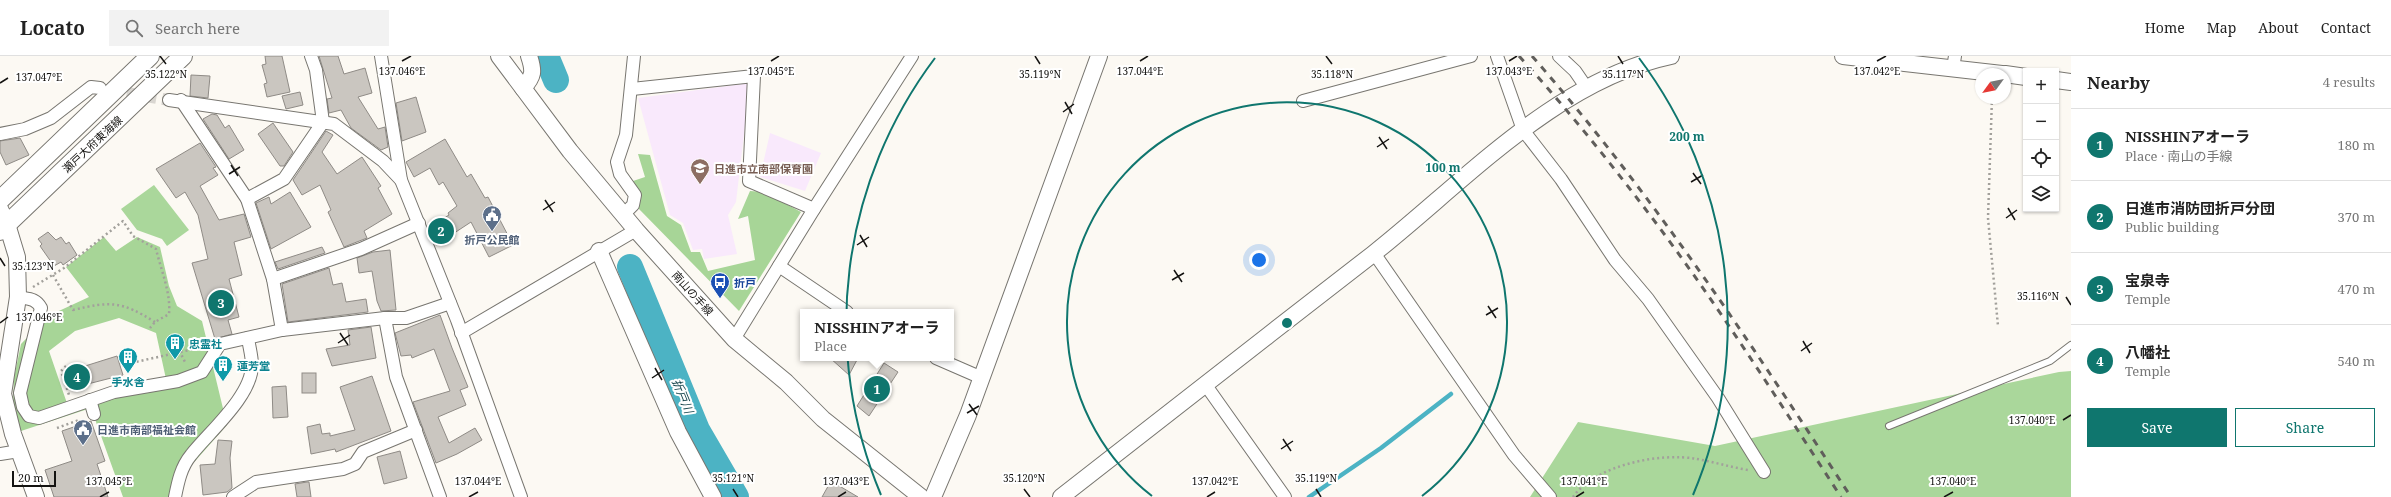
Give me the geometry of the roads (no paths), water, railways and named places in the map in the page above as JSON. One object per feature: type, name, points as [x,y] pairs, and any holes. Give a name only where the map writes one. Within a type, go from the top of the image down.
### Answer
[{"type":"main road","name":"瀬戸大府東海線","points":[[0,200],[150,56]]},
{"type":"main road","name":"瀬戸大府東海線","points":[[2,221],[183,56]]},
{"type":"street","points":[[247,199],[284,179],[322,122],[316,70],[311,56]]},
{"type":"street","points":[[381,56],[401,180],[450,303],[521,497]]},
{"type":"street","name":"南山の手線","points":[[499,56],[570,151],[636,230],[734,339],[786,382],[823,419],[921,497]]},
{"type":"street","points":[[523,88],[533,77],[533,69],[529,56]]},
{"type":"street","points":[[624,214],[633,205],[635,195],[620,174],[617,162],[626,135],[632,89],[634,56]]},
{"type":"street","points":[[734,339],[814,209],[912,56]]},
{"type":"street","points":[[933,497],[982,378],[1099,56]]},
{"type":"street","points":[[1303,101],[1471,56]]},
{"type":"street","points":[[1497,56],[1523,130],[1561,179],[1615,260],[1648,299],[1696,367],[1764,472]]},
{"type":"street","points":[[1559,56],[1575,71],[1586,87]]},
{"type":"street","points":[[1061,497],[1374,253],[1523,130],[1586,87],[1629,67],[1671,56]]},
{"type":"street","points":[[1843,56],[1954,62],[1978,68]]},
{"type":"street","points":[[2011,75],[2023,77]]},
{"type":"street","points":[[632,89],[754,76],[749,181],[814,209]]},
{"type":"street","points":[[2059,80],[2071,82]]},
{"type":"street","points":[[0,134],[25,129],[51,118],[92,87],[100,88]]},
{"type":"street","points":[[169,100],[181,100],[334,124],[383,161],[401,180]]},
{"type":"street","points":[[181,100],[247,199],[273,279],[282,330]]},
{"type":"street","points":[[2,221],[17,257],[18,297],[3,394],[19,451],[36,497]]},
{"type":"street","points":[[273,279],[361,248],[419,224]]},
{"type":"street","points":[[461,333],[600,251],[614,245],[636,230]]},
{"type":"street","points":[[600,251],[678,432],[713,497]]},
{"type":"street","points":[[1374,253],[1514,455],[1550,497]]},
{"type":"street","points":[[779,266],[843,309]]},
{"type":"street","points":[[18,297],[32,299],[38,302],[41,308],[20,394],[23,407],[30,416],[39,418],[114,392],[178,381],[202,372],[220,344],[282,330],[385,318],[406,318],[450,303]]},
{"type":"street","points":[[385,318],[396,377],[440,497]]},
{"type":"street","points":[[175,497],[181,472],[191,455],[210,435],[244,391],[252,366],[248,338]]},
{"type":"street","points":[[943,361],[982,378]]},
{"type":"street","points":[[1205,384],[1285,497]]},
{"type":"street","points":[[90,400],[94,414]]},
{"type":"street","points":[[233,497],[256,482],[342,469],[355,464],[363,452],[416,430]]},
{"type":"street","points":[[0,454],[19,451]]},
{"type":"lane","points":[[1889,426],[2050,362],[2071,346]]},
{"type":"waterway","name":"折戸川","points":[[546,56],[556,80]]},
{"type":"waterway","name":"折戸川","points":[[630,267],[697,430],[736,497]]},
{"type":"waterway","points":[[1309,497],[1381,448],[1451,394]]},
{"type":"tunnel","points":[[109,90],[169,100]]},
{"type":"railway","points":[[1519,56],[1549,89],[1592,141],[1661,229],[1740,342],[1841,497]]},
{"type":"railway","points":[[1532,56],[1619,161],[1660,216],[1738,327],[1851,497]]},
{"type":"place","name":"日進市立南部保育園","points":[[700,185]]},
{"type":"place","name":"日進市消防団折戸分団","points":[[441,231]]},
{"type":"place","name":"折戸公民館","points":[[492,232]]},
{"type":"place","name":"折戸","points":[[720,299]]},
{"type":"place","name":"宝泉寺","points":[[221,303]]},
{"type":"place","name":"忠霊社","points":[[175,360]]},
{"type":"place","name":"手水舎","points":[[128,374]]},
{"type":"place","name":"八幡社","points":[[77,377]]},
{"type":"place","name":"蓮芳堂","points":[[223,382]]},
{"type":"place","name":"NISSHINアオーラ","points":[[877,389]]},
{"type":"place","name":"日進市南部福祉会館","points":[[83,446]]}]
